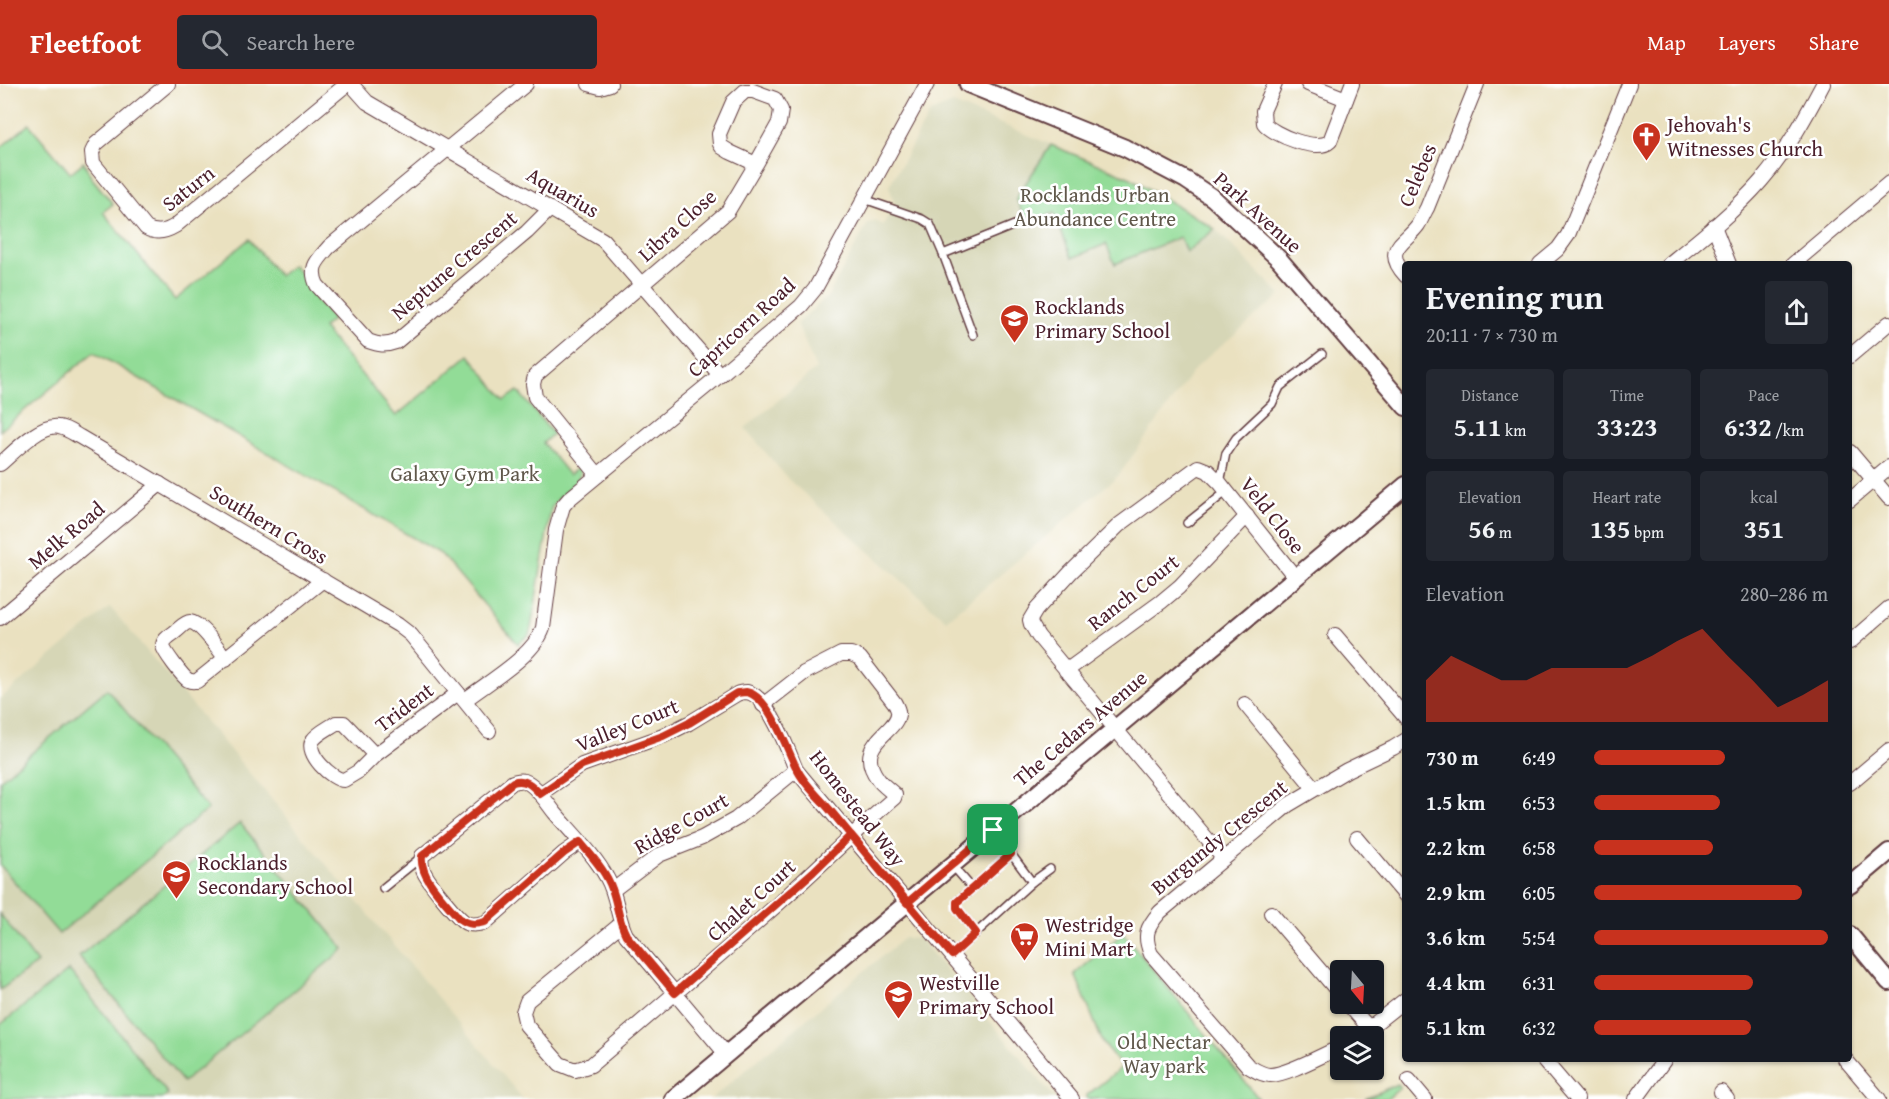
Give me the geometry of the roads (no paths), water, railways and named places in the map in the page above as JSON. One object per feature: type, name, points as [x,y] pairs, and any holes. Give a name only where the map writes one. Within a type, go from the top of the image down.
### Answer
[{"type":"street","name":"Saturn","points":[[168,84],[96,144],[92,152],[93,163],[146,228],[155,232],[165,231],[175,226],[349,84]]},
{"type":"street","name":"Aquarius","points":[[349,84],[367,102],[603,240],[720,375]]},
{"type":"street","name":"Neptune Crescent","points":[[526,84],[329,247],[317,261],[314,277],[317,285],[368,341],[388,345],[396,342],[527,232],[550,209]]},
{"type":"street","points":[[589,84],[600,87],[610,84]]},
{"type":"street","name":"Capricorn Road","points":[[461,697],[522,656],[540,637],[556,530],[563,506],[801,306],[814,289],[927,84]]},
{"type":"street","name":"Park Avenue","points":[[968,84],[1125,148],[1170,171],[1213,198],[1292,273],[1402,402]]},
{"type":"street","points":[[1275,84],[1263,111],[1264,123],[1272,131],[1313,146],[1325,145],[1330,141],[1352,84]]},
{"type":"street","points":[[1308,84],[1346,99]]},
{"type":"street","name":"Celebes","points":[[1402,270],[1396,262],[1396,249],[1417,226],[1427,208],[1477,84]]},
{"type":"street","points":[[1543,261],[1568,235],[1629,84]]},
{"type":"street","points":[[1673,261],[1747,196],[1773,166],[1802,123],[1823,84]]},
{"type":"street","name":"Libra Close","points":[[642,285],[725,215],[756,164],[779,123],[781,110],[775,99],[753,91],[745,91],[733,102],[719,134],[720,144],[730,152],[756,164]]},
{"type":"street","points":[[1797,261],[1889,183]]},
{"type":"street","points":[[1714,226],[1728,261]]},
{"type":"street","points":[[598,475],[535,398],[533,384],[535,376],[541,370],[642,285]]},
{"type":"street","points":[[1852,354],[1889,323]]},
{"type":"street","name":"Southern Cross","points":[[0,464],[36,434],[50,426],[59,427],[160,484],[403,629],[430,657],[489,731]]},
{"type":"street","points":[[1852,454],[1889,498]]},
{"type":"street","points":[[1223,858],[1066,671],[1038,636],[1030,620],[1036,610],[1071,572],[1119,525],[1195,468],[1201,467],[1224,487]]},
{"type":"street","points":[[1852,498],[1889,467]]},
{"type":"street","name":"Melk Road","points":[[0,618],[160,484]]},
{"type":"street","name":"Veld Close","points":[[1224,487],[1295,577]]},
{"type":"street","name":"The Cedars Avenue","points":[[673,1099],[1402,488]]},
{"type":"street","name":"Ranch Court","points":[[1066,671],[1179,587],[1247,516]]},
{"type":"street","points":[[226,659],[203,631],[189,622],[164,643],[165,651],[185,678],[193,682],[201,679],[226,659],[322,580]]},
{"type":"street","points":[[1852,640],[1889,608]]},
{"type":"street","points":[[1335,635],[1402,713]]},
{"type":"street","name":"Chalet Court","points":[[621,924],[527,1001],[523,1012],[526,1025],[560,1064],[575,1070],[591,1065],[813,872],[895,796],[879,782],[869,757],[876,742],[897,719],[898,710],[860,657],[842,654],[804,673],[763,705]]},
{"type":"street","name":"Valley Court","points":[[540,794],[582,765],[663,736],[689,723],[737,693],[752,694],[763,705]]},
{"type":"street","name":"Trident","points":[[375,755],[344,723],[340,722],[314,739],[311,747],[313,754],[333,777],[344,780],[354,775],[375,755],[461,697]]},
{"type":"street","points":[[1245,704],[1314,788]]},
{"type":"street","name":"Homestead Way","points":[[763,705],[780,731],[796,770],[1072,1099]]},
{"type":"street","name":"Burgundy Crescent","points":[[1330,1052],[1282,1073],[1269,1075],[1248,1066],[1151,954],[1146,941],[1149,925],[1160,912],[1288,805],[1314,788],[1402,742]]},
{"type":"street","points":[[1852,781],[1889,750]]},
{"type":"street","name":"Ridge Court","points":[[613,890],[659,855],[702,838],[736,819],[796,770]]},
{"type":"street","points":[[580,842],[564,853],[485,922],[475,925],[459,918],[426,876],[422,867],[422,856],[513,782],[522,780],[527,782],[540,794],[580,842],[598,864],[613,890],[626,935],[726,1054]]},
{"type":"street","points":[[1357,837],[1402,891]]},
{"type":"street","points":[[1852,883],[1889,852]]},
{"type":"street","points":[[1271,913],[1330,982]]},
{"type":"street","points":[[1852,937],[1889,982]]},
{"type":"street","points":[[1373,1026],[1402,1002]]},
{"type":"street","points":[[1545,1062],[1576,1099]]},
{"type":"street","points":[[1636,1099],[1663,1062]]},
{"type":"street","points":[[1848,1062],[1879,1099]]},
{"type":"street","points":[[1409,1080],[1425,1099]]},
{"type":"lane","points":[[864,199],[928,222],[943,254],[973,335]]},
{"type":"lane","points":[[943,254],[1017,224]]},
{"type":"lane","name":"Veld Close","points":[[1224,487],[1226,453],[1230,444],[1274,401],[1280,387],[1322,354]]},
{"type":"lane","points":[[1187,523],[1224,487]]},
{"type":"lane","points":[[993,830],[1032,882]]},
{"type":"lane","points":[[976,933],[956,906],[957,902],[1011,854]]},
{"type":"lane","points":[[383,888],[422,856]]},
{"type":"lane","points":[[952,865],[972,888]]},
{"type":"lane","points":[[952,955],[1032,882],[1050,869]]},
{"type":"place","name":"Jehovah's Witnesses Church","points":[[1646,162]]},
{"type":"place","name":"Rocklands Primary School","points":[[1014,344]]},
{"type":"place","name":"Rocklands Secondary School","points":[[177,900]]},
{"type":"place","name":"Westridge Mini Mart","points":[[1024,962]]},
{"type":"place","name":"Westville Primary School","points":[[898,1020]]},
{"type":"park label","name":"Rocklands Urban Abundance Centre","points":[[1095,206]]},
{"type":"park label","name":"Galaxy Gym Park","points":[[465,473]]},
{"type":"park label","name":"Old Nectar Way park","points":[[1164,1053]]}]
